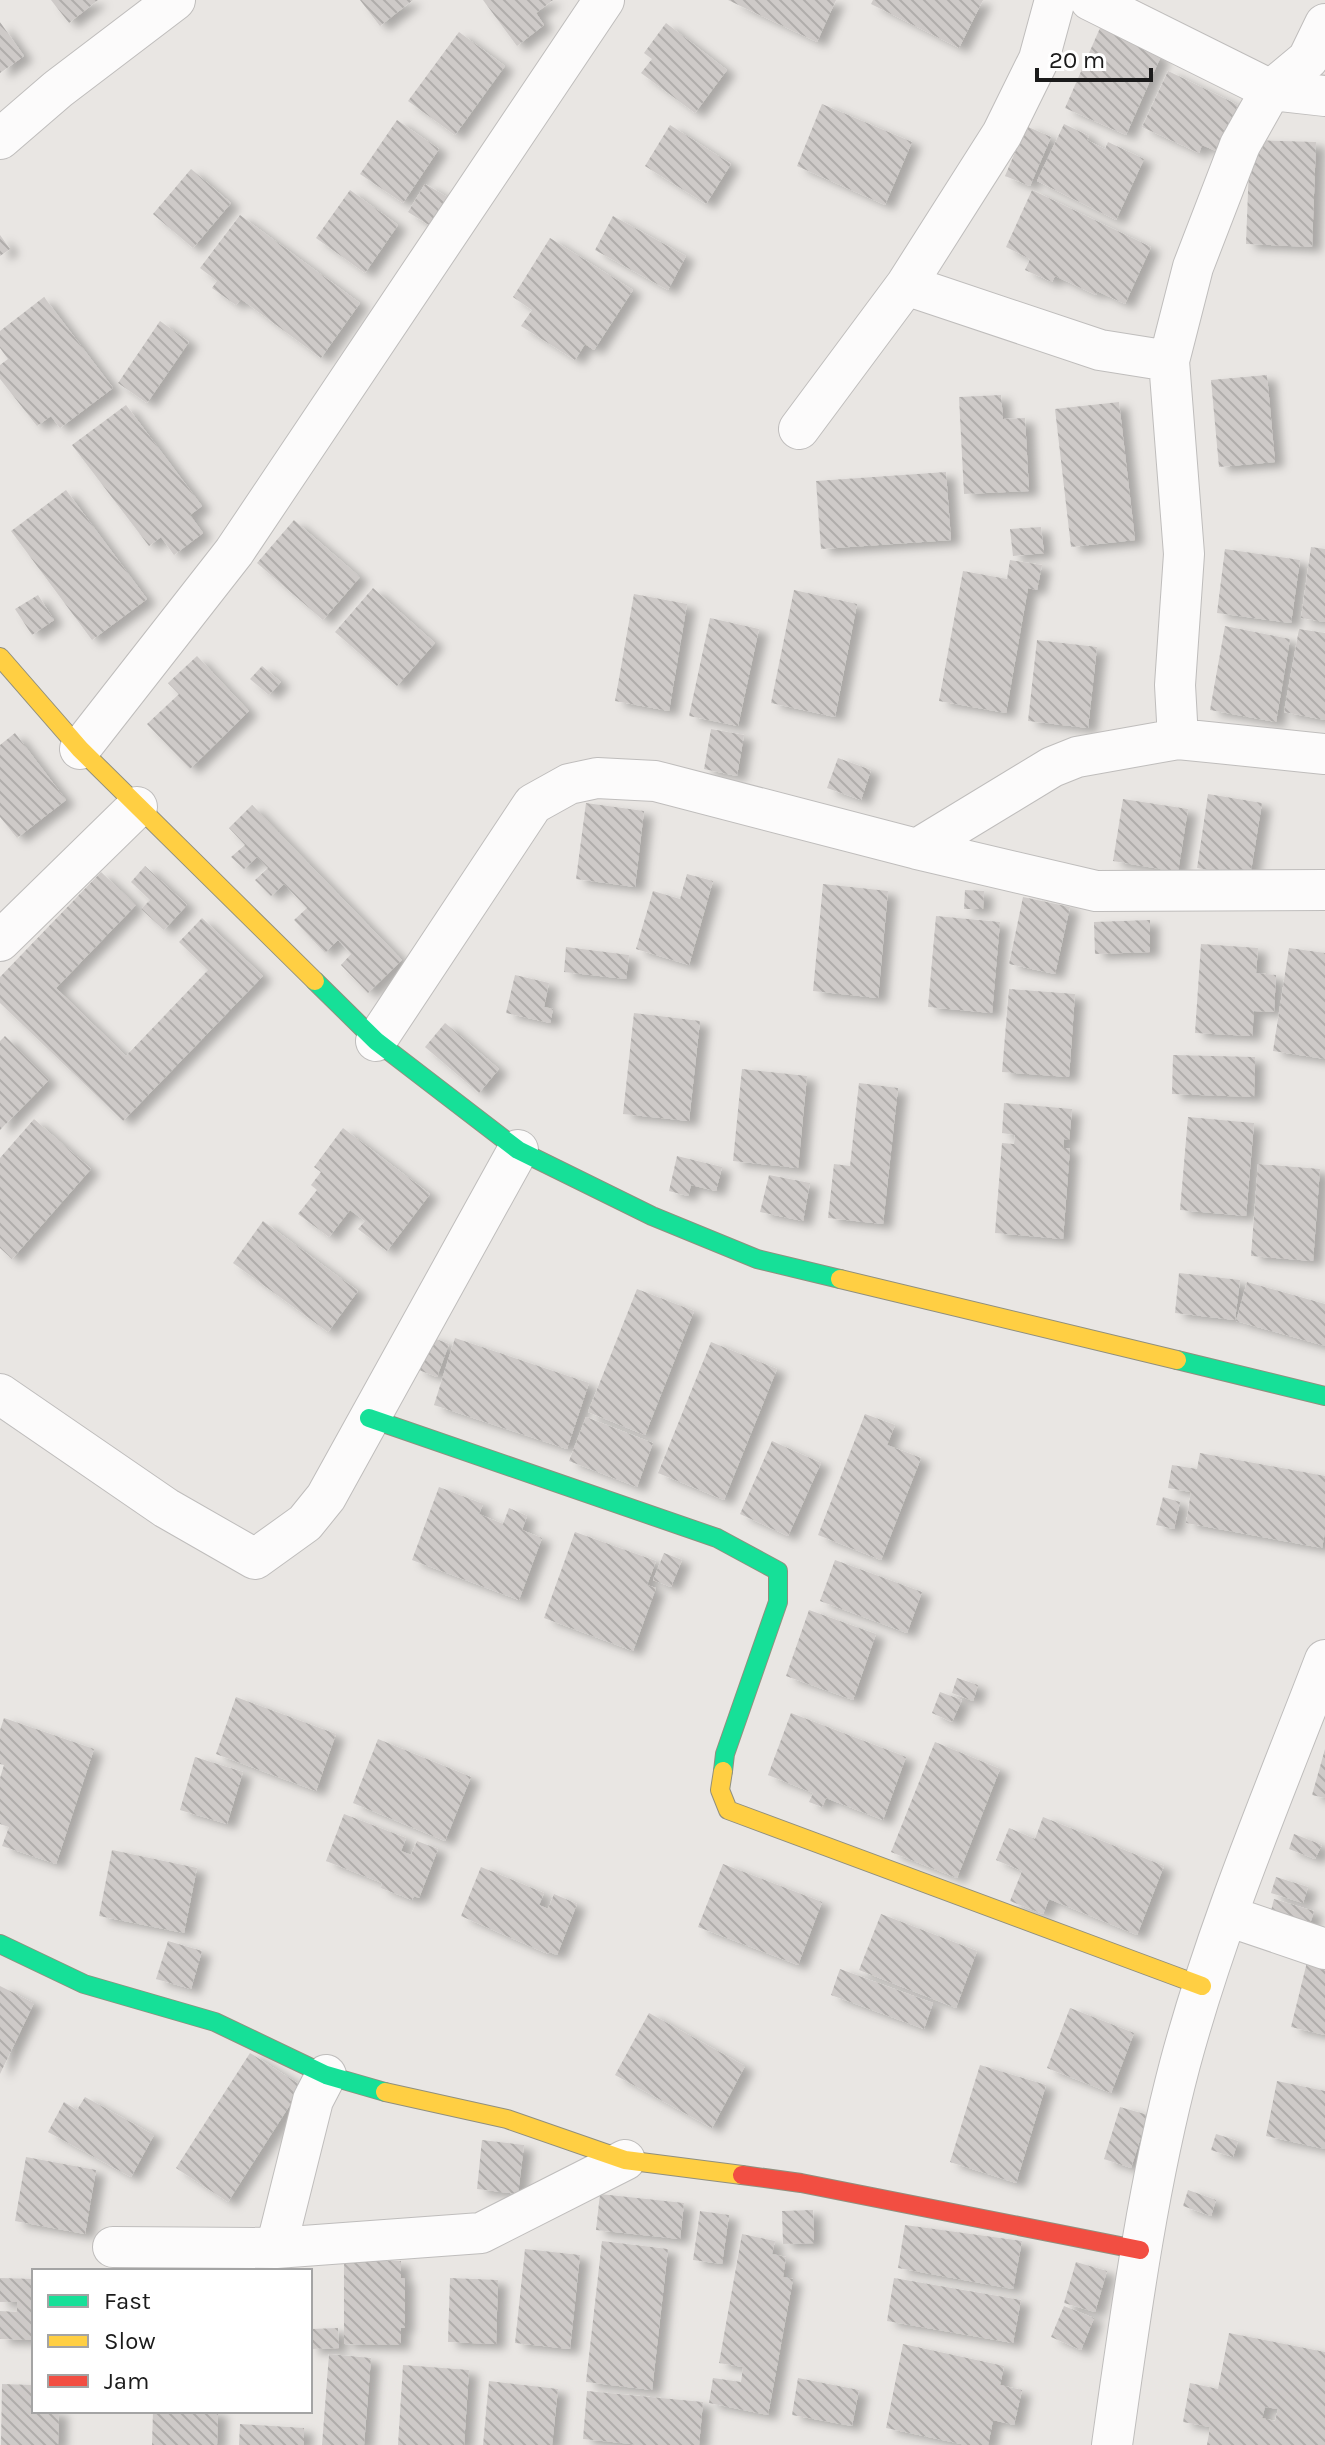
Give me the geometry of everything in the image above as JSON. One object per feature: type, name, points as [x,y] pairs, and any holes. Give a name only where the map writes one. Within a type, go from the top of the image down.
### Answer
[{"type":"street","points":[[0,139],[58,89],[175,0]]},
{"type":"street","points":[[80,749],[234,552],[604,0]]},
{"type":"street","points":[[799,429],[906,285],[1002,134],[1039,59],[1055,0]]},
{"type":"street","points":[[1090,0],[1271,90],[1325,96]]},
{"type":"street","points":[[1178,739],[1175,685],[1184,554],[1169,361],[1193,267],[1240,145],[1271,90],[1308,59],[1325,24]]},
{"type":"street","points":[[906,285],[1100,350],[1169,361]]},
{"type":"street","points":[[0,657],[80,749],[376,1041],[518,1150],[652,1216],[757,1259],[1325,1396]]},
{"type":"street","points":[[917,849],[1052,767],[1077,757],[1178,739],[1325,754]]},
{"type":"street","points":[[376,1041],[533,804],[569,784],[597,778],[655,781],[917,849],[1096,891],[1325,890]]},
{"type":"street","points":[[0,941],[137,807]]},
{"type":"street","points":[[0,1394],[166,1508],[255,1559],[305,1523],[326,1497],[518,1150]]},
{"type":"street","points":[[369,1418],[717,1538],[778,1571],[778,1602],[725,1754],[720,1790],[728,1810],[1202,1986]]},
{"type":"street","points":[[1112,2445],[1140,2250],[1179,2067],[1202,1986],[1325,1660]]},
{"type":"street","points":[[1228,1916],[1325,1949]]},
{"type":"street","points":[[0,1944],[84,1984],[215,2022],[326,2075],[410,2099],[507,2119],[625,2160],[801,2183],[1140,2250]]},
{"type":"street","points":[[276,2248],[313,2100],[326,2075]]},
{"type":"street","points":[[113,2247],[276,2248],[481,2233],[625,2160]]},
{"type":"building","points":[[51,0],[98,0],[69,23]]},
{"type":"building","points":[[360,0],[413,0],[380,26]]},
{"type":"building","points":[[483,0],[553,0],[536,13],[544,25],[517,46]]},
{"type":"building","points":[[728,0],[836,0],[817,42]]},
{"type":"building","points":[[873,0],[983,0],[959,48],[871,4]]},
{"type":"building","points":[[0,22],[24,56],[0,73]]},
{"type":"building","points":[[666,23],[727,70],[695,113],[641,73],[652,59],[644,53]]},
{"type":"building","points":[[1100,28],[1161,56],[1126,135],[1065,108]]},
{"type":"building","points":[[459,32],[505,66],[455,135],[408,101]]},
{"type":"building","points":[[1168,71],[1238,105],[1216,151],[1202,145],[1199,153],[1142,127]]},
{"type":"building","points":[[822,104],[912,142],[885,205],[797,166]]},
{"type":"building","points":[[397,120],[439,149],[403,203],[360,174]]},
{"type":"building","points":[[1064,124],[1089,136],[1087,140],[1105,149],[1108,142],[1144,159],[1116,220],[1037,181]]},
{"type":"building","points":[[670,125],[731,164],[706,204],[645,166]]},
{"type":"building","points":[[1026,126],[1051,137],[1030,186],[1005,176]]},
{"type":"building","points":[[1250,140],[1316,142],[1312,247],[1246,244]]},
{"type":"building","points":[[191,169],[231,203],[193,248],[153,214]]},
{"type":"building","points":[[425,184],[449,198],[432,227],[408,212]]},
{"type":"building","points":[[350,190],[398,225],[365,273],[316,238]]},
{"type":"building","points":[[1032,190],[1151,247],[1125,304],[1097,291],[1096,295],[1055,276],[1052,282],[1025,270],[1030,259],[1006,247]]},
{"type":"building","points":[[240,215],[360,303],[321,358],[241,299],[236,305],[212,288],[217,281],[200,268]]},
{"type":"building","points":[[613,216],[686,256],[668,290],[595,250]]},
{"type":"building","points":[[0,235],[10,249],[0,256]]},
{"type":"building","points":[[550,238],[633,290],[594,350],[585,344],[575,360],[521,326],[532,310],[513,297]]},
{"type":"building","points":[[44,297],[113,388],[60,428],[51,416],[37,426],[0,379],[0,365],[8,359],[0,348],[0,331]]},
{"type":"building","points":[[160,321],[189,342],[147,403],[118,383]]},
{"type":"building","points":[[1267,375],[1275,462],[1219,467],[1211,380]]},
{"type":"building","points":[[1001,395],[1003,419],[1025,418],[1029,491],[964,494],[959,397]]},
{"type":"building","points":[[1119,402],[1135,540],[1071,547],[1055,409]]},
{"type":"building","points":[[126,405],[202,506],[190,515],[203,533],[174,555],[161,537],[149,546],[72,445]]},
{"type":"building","points":[[946,472],[951,540],[821,549],[816,481]]},
{"type":"building","points":[[66,490],[147,599],[92,640],[11,531]]},
{"type":"building","points":[[294,520],[360,577],[323,620],[257,563]]},
{"type":"building","points":[[1041,527],[1044,553],[1013,556],[1010,529]]},
{"type":"building","points":[[1311,547],[1325,549],[1325,622],[1301,618]]},
{"type":"building","points":[[1225,549],[1300,560],[1291,623],[1217,613]]},
{"type":"building","points":[[1010,560],[1042,565],[1037,590],[1028,588],[1006,713],[939,701],[963,571],[1007,579]]},
{"type":"building","points":[[373,588],[435,643],[397,686],[335,632]]},
{"type":"building","points":[[794,590],[857,604],[835,717],[771,703]]},
{"type":"building","points":[[634,594],[687,604],[669,711],[615,701]]},
{"type":"building","points":[[38,595],[54,620],[32,635],[15,609]]},
{"type":"building","points":[[710,618],[759,629],[738,726],[689,716]]},
{"type":"building","points":[[1225,626],[1290,639],[1276,722],[1210,710]]},
{"type":"building","points":[[1299,629],[1325,633],[1325,720],[1284,712]]},
{"type":"building","points":[[1037,640],[1097,647],[1088,728],[1028,721]]},
{"type":"building","points":[[197,656],[249,711],[190,769],[147,724],[179,694],[168,683]]},
{"type":"building","points":[[262,666],[281,682],[269,695],[250,679]]},
{"type":"building","points":[[711,729],[744,735],[737,776],[704,769]]},
{"type":"building","points":[[15,733],[66,800],[17,838],[0,817],[0,745]]},
{"type":"building","points":[[838,758],[871,770],[861,800],[827,788]]},
{"type":"building","points":[[1208,794],[1262,803],[1250,877],[1197,868]]},
{"type":"building","points":[[1123,799],[1188,809],[1178,872],[1113,861]]},
{"type":"building","points":[[586,803],[644,811],[635,887],[576,879]]},
{"type":"building","points":[[252,805],[402,960],[368,993],[341,965],[351,954],[338,940],[325,953],[294,920],[307,908],[284,884],[271,896],[255,880],[268,868],[257,857],[244,869],[231,857],[245,845],[229,828]]},
{"type":"building","points":[[145,866],[187,905],[164,930],[141,909],[150,900],[131,882]]},
{"type":"building","points":[[101,872],[136,905],[56,988],[126,1056],[208,970],[179,942],[202,918],[263,976],[123,1121],[0,1003],[0,977]]},
{"type":"building","points":[[687,874],[713,881],[689,965],[636,949],[653,891],[680,899]]},
{"type":"building","points":[[823,884],[888,891],[878,998],[813,991]]},
{"type":"building","points":[[965,890],[984,891],[983,909],[964,909]]},
{"type":"building","points":[[1023,897],[1070,907],[1055,974],[1009,964]]},
{"type":"building","points":[[936,916],[1000,922],[992,1013],[928,1007]]},
{"type":"building","points":[[1150,920],[1150,952],[1095,954],[1094,922]]},
{"type":"building","points":[[1201,944],[1258,948],[1256,973],[1276,975],[1274,1012],[1254,1011],[1252,1036],[1195,1033]]},
{"type":"building","points":[[566,947],[629,955],[626,979],[564,972]]},
{"type":"building","points":[[1289,948],[1325,953],[1325,1059],[1273,1051]]},
{"type":"building","points":[[515,975],[549,983],[544,1007],[553,1009],[550,1023],[506,1013]]},
{"type":"building","points":[[1009,989],[1075,994],[1069,1077],[1002,1072]]},
{"type":"building","points":[[634,1013],[700,1021],[689,1121],[623,1114]]},
{"type":"building","points":[[445,1023],[499,1069],[479,1093],[425,1047]]},
{"type":"building","points":[[5,1036],[49,1080],[0,1130],[0,1041]]},
{"type":"building","points":[[1173,1055],[1255,1057],[1254,1097],[1172,1094]]},
{"type":"building","points":[[742,1069],[807,1076],[798,1168],[733,1161]]},
{"type":"building","points":[[859,1083],[898,1088],[883,1224],[828,1218],[834,1164],[850,1166]]},
{"type":"building","points":[[1004,1103],[1072,1109],[1069,1140],[1064,1139],[1063,1148],[1070,1148],[1063,1239],[995,1233],[1002,1143],[1014,1144],[1015,1135],[1002,1133]]},
{"type":"building","points":[[1188,1117],[1254,1123],[1246,1216],[1180,1210]]},
{"type":"building","points":[[34,1119],[91,1169],[12,1259],[0,1248],[0,1158]]},
{"type":"building","points":[[343,1128],[430,1194],[387,1251],[358,1229],[365,1221],[350,1210],[329,1237],[298,1214],[317,1190],[311,1185],[321,1172],[314,1167]]},
{"type":"building","points":[[677,1156],[722,1167],[716,1191],[691,1185],[688,1196],[669,1191]]},
{"type":"building","points":[[1258,1164],[1320,1169],[1313,1261],[1251,1256]]},
{"type":"building","points":[[769,1175],[810,1183],[803,1221],[760,1212]]},
{"type":"building","points":[[263,1221],[358,1291],[328,1332],[233,1263]]},
{"type":"building","points":[[1179,1273],[1240,1280],[1235,1320],[1175,1313]]},
{"type":"building","points":[[1247,1282],[1325,1304],[1325,1346],[1236,1321]]},
{"type":"building","points":[[637,1289],[694,1311],[645,1435],[588,1412]]},
{"type":"building","points":[[428,1336],[449,1344],[437,1377],[416,1369]]},
{"type":"building","points":[[455,1338],[589,1383],[567,1449],[434,1405]]},
{"type":"building","points":[[711,1342],[777,1369],[724,1500],[658,1473]]},
{"type":"building","points":[[865,1414],[895,1425],[887,1445],[921,1458],[881,1560],[818,1535]]},
{"type":"building","points":[[586,1417],[653,1443],[637,1487],[569,1461]]},
{"type":"building","points":[[772,1441],[821,1463],[788,1536],[740,1514]]},
{"type":"building","points":[[1200,1453],[1325,1476],[1322,1548],[1186,1523],[1191,1492],[1168,1488],[1172,1465],[1197,1469]]},
{"type":"building","points":[[439,1487],[483,1504],[479,1514],[503,1524],[509,1508],[527,1516],[522,1530],[542,1538],[519,1600],[412,1560]]},
{"type":"building","points":[[1163,1497],[1180,1502],[1174,1529],[1156,1525]]},
{"type":"building","points":[[575,1532],[656,1561],[647,1585],[656,1588],[633,1651],[544,1618]]},
{"type":"building","points":[[664,1553],[682,1560],[671,1587],[653,1580]]},
{"type":"building","points":[[835,1560],[922,1592],[907,1633],[820,1601]]},
{"type":"building","points":[[809,1610],[876,1634],[853,1700],[786,1676]]},
{"type":"building","points":[[957,1678],[978,1685],[973,1701],[952,1693]]},
{"type":"building","points":[[940,1692],[962,1700],[952,1722],[932,1713]]},
{"type":"building","points":[[236,1697],[336,1734],[316,1791],[216,1754]]},
{"type":"building","points":[[791,1713],[906,1757],[883,1820],[826,1798],[822,1807],[809,1802],[813,1793],[768,1775]]},
{"type":"building","points":[[4,1718],[94,1749],[56,1864],[2,1846],[9,1827],[0,1824],[0,1778],[4,1765],[0,1764],[0,1730]]},
{"type":"building","points":[[378,1739],[471,1777],[445,1841],[353,1803]]},
{"type":"building","points":[[935,1742],[1000,1769],[957,1878],[891,1852]]},
{"type":"building","points":[[1325,1749],[1325,1798],[1312,1795]]},
{"type":"building","points":[[195,1757],[243,1772],[227,1824],[180,1810]]},
{"type":"building","points":[[344,1814],[406,1838],[401,1851],[411,1855],[417,1841],[438,1849],[419,1898],[414,1896],[412,1900],[381,1888],[382,1883],[326,1861]]},
{"type":"building","points":[[1043,1817],[1164,1866],[1137,1935],[1049,1899],[1043,1914],[1010,1901],[1022,1871],[996,1860],[1009,1828],[1035,1839]]},
{"type":"building","points":[[1294,1834],[1322,1845],[1315,1859],[1289,1849]]},
{"type":"building","points":[[112,1850],[197,1868],[184,1933],[99,1916]]},
{"type":"building","points":[[723,1864],[822,1902],[798,1965],[698,1927]]},
{"type":"building","points":[[481,1867],[544,1893],[539,1905],[548,1909],[554,1894],[577,1904],[557,1955],[548,1954],[461,1916]]},
{"type":"building","points":[[1276,1877],[1308,1887],[1303,1903],[1271,1893]]},
{"type":"building","points":[[1274,1899],[1314,1911],[1309,1927],[1270,1915]]},
{"type":"building","points":[[881,1914],[977,1951],[956,2008],[859,1970]]},
{"type":"building","points":[[168,1941],[202,1951],[191,1989],[156,1979]]},
{"type":"building","points":[[1307,1962],[1325,1967],[1325,2035],[1291,2027]]},
{"type":"building","points":[[840,1969],[933,2003],[924,2029],[831,1995]]},
{"type":"building","points":[[0,1986],[34,2003],[0,2074]]},
{"type":"building","points":[[1070,2008],[1134,2033],[1111,2093],[1047,2068]]},
{"type":"building","points":[[649,2013],[745,2066],[712,2128],[615,2075]]},
{"type":"building","points":[[250,2053],[302,2086],[228,2202],[176,2168]]},
{"type":"building","points":[[980,2065],[1046,2085],[1016,2183],[950,2162]]},
{"type":"building","points":[[1277,2081],[1325,2091],[1325,2149],[1266,2136]]},
{"type":"building","points":[[85,2097],[154,2135],[131,2177],[48,2132],[64,2102],[77,2110]]},
{"type":"building","points":[[1120,2107],[1148,2115],[1131,2168],[1104,2159]]},
{"type":"building","points":[[1216,2134],[1238,2141],[1233,2157],[1211,2150]]},
{"type":"building","points":[[482,2140],[524,2145],[518,2194],[477,2189]]},
{"type":"building","points":[[26,2157],[96,2170],[85,2234],[15,2221]]},
{"type":"building","points":[[1188,2190],[1216,2200],[1211,2216],[1183,2206]]},
{"type":"building","points":[[600,2194],[684,2203],[680,2239],[596,2230]]},
{"type":"building","points":[[813,2210],[814,2243],[783,2244],[782,2211]]},
{"type":"building","points":[[700,2211],[729,2215],[722,2264],[693,2260]]},
{"type":"building","points":[[905,2225],[1022,2241],[1013,2289],[898,2268]]},
{"type":"building","points":[[742,2234],[775,2241],[772,2254],[786,2257],[783,2277],[793,2279],[768,2415],[709,2403],[713,2378],[741,2382],[743,2367],[719,2363]]},
{"type":"building","points":[[602,2241],[668,2249],[652,2390],[586,2382]]},
{"type":"building","points":[[525,2249],[580,2255],[570,2349],[515,2343]]},
{"type":"building","points":[[344,2260],[401,2261],[401,2278],[405,2278],[405,2328],[401,2328],[401,2345],[344,2344]]},
{"type":"building","points":[[1076,2262],[1107,2271],[1095,2312],[1064,2303]]},
{"type":"building","points":[[0,2278],[32,2279],[32,2340],[0,2339],[0,2311],[17,2312],[17,2302],[0,2302]]},
{"type":"building","points":[[450,2278],[498,2280],[496,2344],[448,2342]]},
{"type":"building","points":[[894,2278],[1021,2300],[1013,2343],[887,2321]]},
{"type":"building","points":[[1064,2306],[1094,2318],[1081,2350],[1051,2337]]},
{"type":"building","points":[[338,2328],[339,2348],[312,2349],[312,2329]]},
{"type":"building","points":[[1229,2333],[1325,2352],[1325,2445],[1207,2445],[1210,2427],[1183,2422],[1190,2383],[1218,2389]],"holes":[[[1265,2407],[1278,2409],[1275,2421],[1262,2418]]]},
{"type":"building","points":[[903,2344],[1004,2366],[1000,2385],[1022,2390],[1014,2425],[993,2420],[988,2445],[966,2445],[886,2428]]},
{"type":"building","points":[[329,2354],[371,2358],[364,2445],[322,2445]]},
{"type":"building","points":[[403,2365],[469,2370],[464,2445],[398,2445]]},
{"type":"building","points":[[798,2378],[859,2390],[852,2426],[792,2415]]},
{"type":"building","points":[[489,2381],[558,2389],[552,2445],[483,2445]]},
{"type":"building","points":[[2,2384],[32,2385],[32,2413],[59,2413],[58,2445],[1,2445]]},
{"type":"building","points":[[587,2391],[703,2402],[699,2445],[642,2445],[583,2439]]},
{"type":"building","points":[[153,2413],[218,2413],[217,2445],[152,2445]]},
{"type":"building","points":[[240,2424],[304,2428],[304,2445],[239,2445]]},
{"type":"traffic: fast","points":[[315,981],[376,1041],[518,1150],[652,1216],[757,1259],[840,1279]]},
{"type":"traffic: fast","points":[[1177,1360],[1325,1396]]},
{"type":"traffic: fast","points":[[369,1418],[717,1538],[778,1571],[778,1602],[725,1754],[723,1771]]},
{"type":"traffic: fast","points":[[0,1944],[84,1984],[215,2022],[326,2075],[385,2092]]},
{"type":"traffic: slow","points":[[0,657],[80,749],[315,981]]},
{"type":"traffic: slow","points":[[840,1279],[1177,1360]]},
{"type":"traffic: slow","points":[[723,1771],[720,1790],[728,1810],[1202,1986]]},
{"type":"traffic: slow","points":[[385,2092],[507,2119],[625,2160],[742,2175]]},
{"type":"traffic: jam","points":[[742,2175],[801,2183],[1140,2250]]}]
